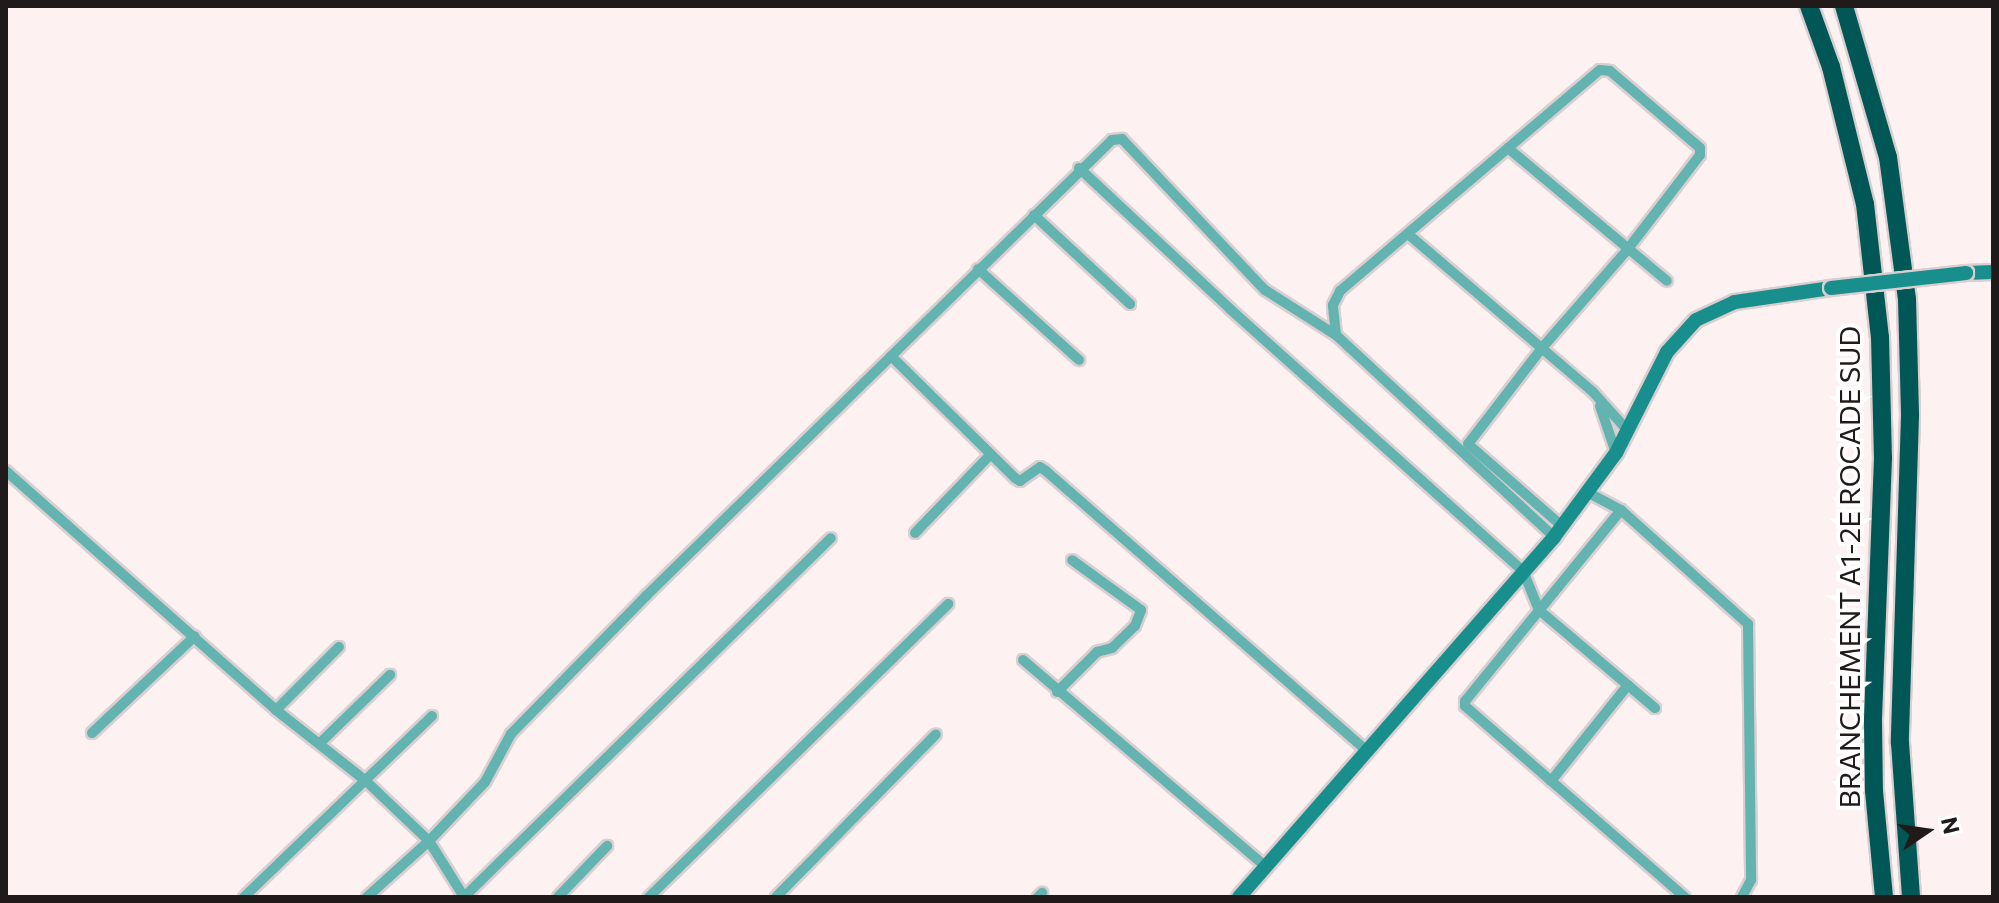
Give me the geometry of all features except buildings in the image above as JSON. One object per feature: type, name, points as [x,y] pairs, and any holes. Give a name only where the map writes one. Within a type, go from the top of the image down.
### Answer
[{"type":"highway","name":"BRANCHEMENT A1-2E ROCADE SUD","points":[[1809,6],[1849,134],[1865,204],[1877,293],[1883,383],[1883,458],[1874,791],[1884,897]]},
{"type":"highway","name":"BRANCHEMENT A1-2E ROCADE SUD","points":[[1844,6],[1888,157],[1907,299],[1910,416],[1900,743],[1911,897]]},
{"type":"street","points":[[1336,335],[1333,305],[1340,291],[1600,70],[1610,71],[1701,152],[1628,249],[1542,348],[1468,444],[1558,532]]},
{"type":"street","points":[[367,897],[429,841],[485,782],[511,734],[1079,168],[1103,147],[1122,139],[1265,290],[1336,335],[1558,532]]},
{"type":"street","points":[[1508,148],[1667,281]]},
{"type":"street","points":[[1079,168],[1230,309],[1523,571],[1539,610],[1655,708]]},
{"type":"street","points":[[1034,215],[1130,304]]},
{"type":"street","points":[[1408,234],[1597,397],[1628,431]]},
{"type":"street","points":[[978,269],[1079,360]]},
{"type":"street","points":[[1239,897],[1558,532],[1616,453],[1667,352],[1696,320],[1735,302],[1831,288],[1993,272]]},
{"type":"street","points":[[891,356],[989,456],[1020,481],[1033,469],[1046,471],[1367,751]]},
{"type":"street","points":[[1597,397],[1616,453]]},
{"type":"street","points":[[915,533],[989,456]]},
{"type":"street","points":[[6,471],[276,710],[366,781],[429,841],[464,897],[831,538]]},
{"type":"street","points":[[1587,492],[1621,510],[1748,624],[1751,880],[1742,897]]},
{"type":"street","points":[[1621,510],[1465,701],[1465,706],[1685,897]]},
{"type":"street","points":[[1057,692],[1097,652],[1112,648],[1124,637],[1135,626],[1141,610],[1072,560]]},
{"type":"street","points":[[649,897],[948,604]]},
{"type":"street","points":[[92,733],[195,636]]},
{"type":"street","points":[[276,710],[339,647]]},
{"type":"street","points":[[1023,660],[1057,692],[1142,758],[1266,867]]},
{"type":"street","points":[[320,743],[390,675]]},
{"type":"street","points":[[1551,781],[1628,685]]},
{"type":"street","points":[[244,897],[432,716]]},
{"type":"street","points":[[776,897],[936,734]]},
{"type":"street","points":[[558,897],[607,846]]}]
